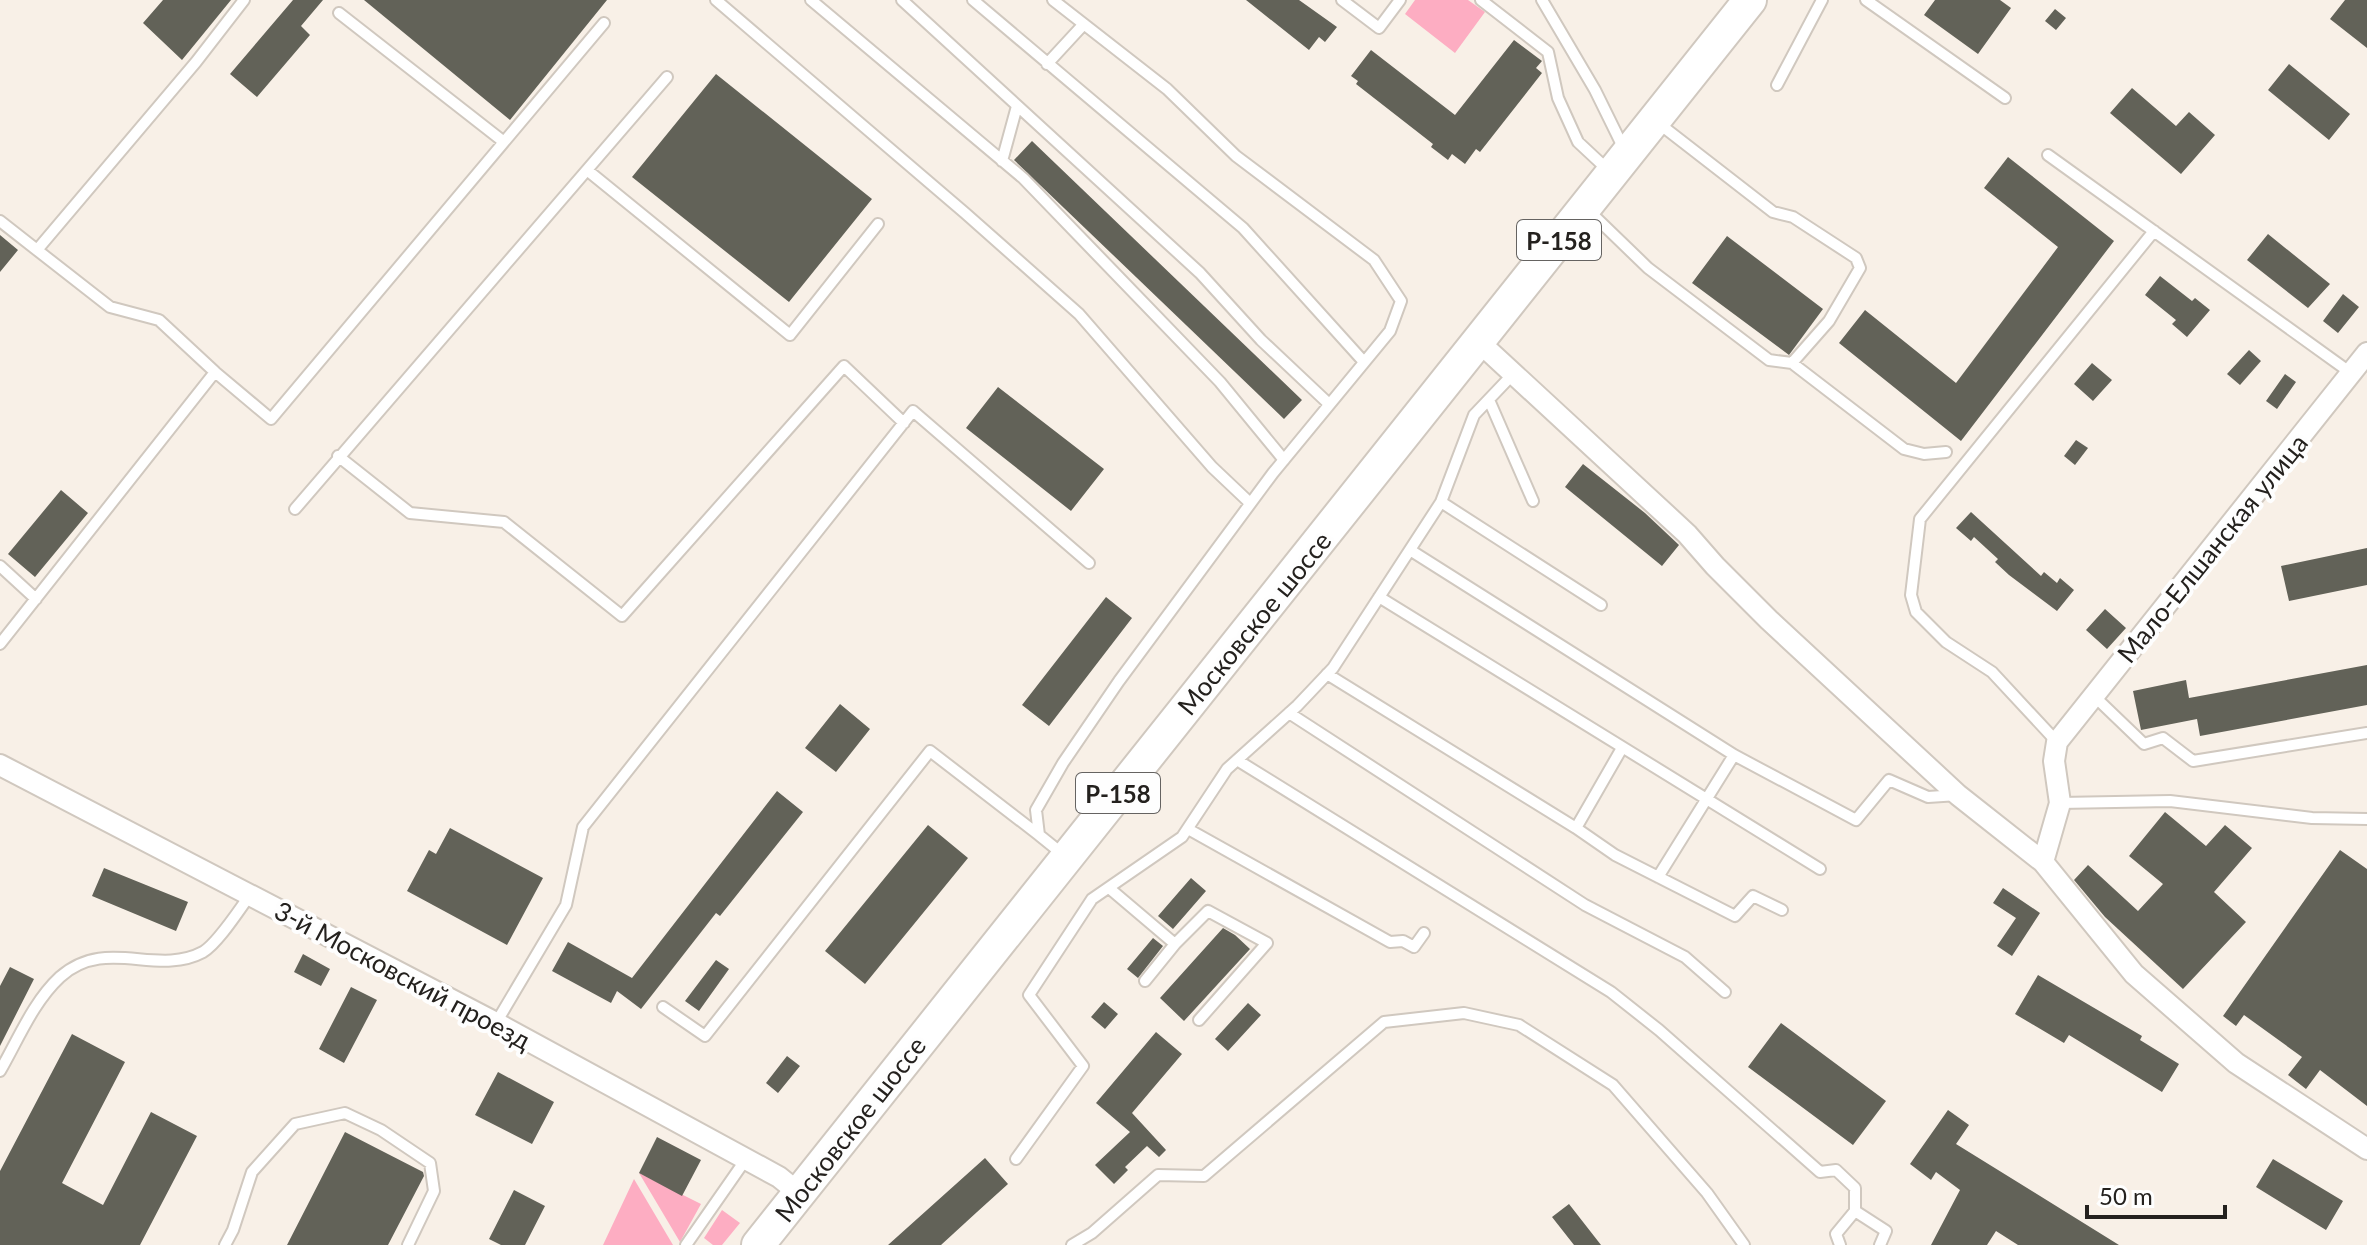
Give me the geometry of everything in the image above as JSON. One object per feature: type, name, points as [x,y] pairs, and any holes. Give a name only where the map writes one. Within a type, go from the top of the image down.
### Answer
[{"type":"main road","name":"Московское шоссе","points":[[766,1241],[1067,857],[1750,0]]},
{"type":"street","points":[[1478,341],[1687,534],[1769,620],[1958,795],[2043,862],[2134,974],[2236,1063],[2367,1149]]},
{"type":"street","name":"Мало-Елшанская улица","points":[[2057,742],[2367,353]]},
{"type":"street","points":[[2043,862],[2060,803],[2054,761],[2057,742]]},
{"type":"street","name":"3-й Московский проезд","points":[[0,765],[496,1023],[779,1177],[800,1194]]},
{"type":"lane","points":[[37,250],[196,62],[244,0]]},
{"type":"lane","points":[[716,0],[1079,314],[1212,467],[1250,503]]},
{"type":"lane","points":[[811,0],[1023,178],[1220,382],[1284,460]]},
{"type":"lane","points":[[902,0],[1200,273],[1261,340],[1329,404]]},
{"type":"lane","points":[[973,0],[1243,228],[1364,362]]},
{"type":"lane","points":[[1039,835],[1036,810],[1063,763],[1119,681],[1250,503],[1390,331],[1401,301],[1374,260],[1236,156],[1167,89],[1053,0]]},
{"type":"lane","points":[[1342,0],[1379,28],[1400,0]]},
{"type":"lane","points":[[1481,0],[1548,52],[1558,98],[1578,142],[1620,165]]},
{"type":"lane","points":[[1542,0],[1595,90],[1620,165]]},
{"type":"lane","points":[[1777,85],[1822,0]]},
{"type":"lane","points":[[1866,0],[2005,98]]},
{"type":"lane","points":[[339,13],[504,142]]},
{"type":"lane","points":[[0,221],[110,307],[159,320],[271,419],[604,23]]},
{"type":"lane","points":[[1047,64],[1083,25]]},
{"type":"lane","points":[[295,509],[667,77]]},
{"type":"lane","points":[[1002,161],[1017,106]]},
{"type":"lane","points":[[1655,121],[1773,212],[1793,217],[1856,258],[1860,268],[1829,321],[1792,363]]},
{"type":"lane","points":[[2048,155],[2351,373]]},
{"type":"lane","points":[[587,170],[790,335],[878,224]]},
{"type":"lane","points":[[1586,208],[1648,268],[1769,360],[1792,363],[1904,449],[1924,454],[1946,452]]},
{"type":"lane","points":[[2057,742],[1992,672],[1946,642],[1916,612],[1911,595],[1920,519],[2154,231]]},
{"type":"lane","points":[[338,456],[410,513],[504,522],[622,616],[844,366],[904,423]]},
{"type":"lane","points":[[0,644],[215,372]]},
{"type":"lane","points":[[1016,1159],[1083,1066],[1029,995],[1092,899],[1182,837],[1227,769],[1327,674],[1441,502],[1474,415],[1514,373]]},
{"type":"lane","points":[[1489,400],[1533,501]]},
{"type":"lane","points":[[496,1023],[566,905],[583,827],[913,411],[1089,563]]},
{"type":"lane","points":[[1441,502],[1601,605]]},
{"type":"lane","points":[[1410,550],[1734,755],[1856,820],[1889,780],[1928,797],[1958,795]]},
{"type":"lane","points":[[0,566],[36,599]]},
{"type":"lane","points":[[1379,597],[1820,869]]},
{"type":"lane","points":[[1327,674],[1615,855],[1735,916],[1753,896],[1782,910]]},
{"type":"lane","points":[[2094,696],[2144,744],[2163,738],[2193,761],[2367,733]]},
{"type":"lane","points":[[1289,713],[1585,905],[1685,957],[1725,992]]},
{"type":"lane","points":[[1576,828],[1622,748]]},
{"type":"lane","points":[[663,1007],[705,1036],[930,751],[1067,857]]},
{"type":"lane","points":[[1658,877],[1734,755]]},
{"type":"lane","points":[[1237,760],[1611,992],[1659,1030],[1820,1172],[1836,1170],[1855,1188],[1855,1211],[1836,1234],[1840,1245]]},
{"type":"lane","points":[[2060,803],[2170,801],[2312,818],[2367,819]]},
{"type":"lane","points":[[1188,829],[1390,942],[1403,941],[1414,947],[1424,933]]},
{"type":"lane","points":[[1109,888],[1175,944]]},
{"type":"lane","points":[[0,1071],[38,1003],[60,977],[102,956],[183,959],[205,951],[250,895]]},
{"type":"lane","points":[[1145,981],[1175,944],[1208,911],[1267,943],[1199,1020]]},
{"type":"lane","points":[[1072,1245],[1092,1233],[1158,1175],[1204,1176],[1384,1022],[1464,1013],[1519,1025],[1613,1085],[1707,1193],[1744,1245]]},
{"type":"lane","points":[[225,1245],[252,1172],[295,1124],[345,1113],[381,1130],[430,1163],[434,1191],[408,1245]]},
{"type":"lane","points":[[686,1245],[746,1159]]},
{"type":"lane","points":[[1855,1211],[1886,1231],[1880,1245]]},
{"type":"shaded area","points":[[1415,0],[1468,0],[1485,12],[1455,53],[1405,14]]},
{"type":"shaded area","points":[[639,1173],[701,1204],[680,1242]]},
{"type":"shaded area","points":[[634,1179],[673,1245],[603,1245]]},
{"type":"shaded area","points":[[722,1210],[740,1223],[722,1245],[713,1245],[704,1238]]},
{"type":"building","points":[[163,0],[231,0],[182,60],[143,23]]},
{"type":"building","points":[[293,0],[323,0],[301,26],[310,35],[257,97],[230,74]]},
{"type":"building","points":[[364,0],[607,0],[510,120]]},
{"type":"building","points":[[1246,0],[1299,0],[1337,27],[1325,42],[1319,37],[1309,50]]},
{"type":"building","points":[[1935,0],[2000,0],[2011,8],[1978,54],[1924,15]]},
{"type":"building","points":[[2345,0],[2367,0],[2367,48],[2330,19]]},
{"type":"building","points":[[2055,9],[2066,18],[2056,30],[2045,21]]},
{"type":"building","points":[[1514,40],[1542,61],[1536,68],[1542,73],[1480,152],[1476,149],[1465,164],[1452,154],[1448,160],[1431,147],[1433,144],[1356,84],[1358,81],[1351,76],[1371,50],[1455,115]]},
{"type":"building","points":[[2289,64],[2350,114],[2329,140],[2268,90]]},
{"type":"building","points":[[716,74],[872,199],[789,302],[632,177]]},
{"type":"building","points":[[2132,88],[2176,126],[2189,112],[2215,135],[2181,174],[2110,113]]},
{"type":"building","points":[[1032,141],[1302,400],[1284,419],[1014,160]]},
{"type":"building","points":[[2008,157],[2114,241],[1961,441],[1839,343],[1865,310],[1956,383],[2058,247],[1984,188]]},
{"type":"building","points":[[2268,234],[2330,284],[2308,308],[2247,260]]},
{"type":"building","points":[[0,235],[18,250],[0,272]]},
{"type":"building","points":[[1727,236],[1823,309],[1789,355],[1692,283]]},
{"type":"building","points":[[2160,276],[2192,301],[2195,298],[2210,310],[2187,337],[2172,324],[2176,320],[2145,295]]},
{"type":"building","points":[[2343,294],[2359,307],[2338,333],[2323,321]]},
{"type":"building","points":[[2249,350],[2261,361],[2240,385],[2227,374]]},
{"type":"building","points":[[2092,363],[2112,380],[2093,401],[2074,384]]},
{"type":"building","points":[[2285,374],[2296,382],[2277,409],[2266,401]]},
{"type":"building","points":[[998,387],[1104,469],[1071,511],[966,428]]},
{"type":"building","points":[[2076,440],[2088,448],[2075,465],[2064,456]]},
{"type":"building","points":[[1583,464],[1645,513],[1679,545],[1662,566],[1565,487]]},
{"type":"building","points":[[61,490],[88,513],[35,577],[8,554]]},
{"type":"building","points":[[1971,512],[2041,576],[2044,572],[2057,583],[2060,578],[2074,590],[2057,611],[2009,575],[1995,562],[1998,559],[1974,537],[1971,541],[1956,528]]},
{"type":"building","points":[[2367,548],[2367,585],[2289,601],[2281,566]]},
{"type":"building","points":[[1106,597],[1132,618],[1049,726],[1022,705]]},
{"type":"building","points":[[2105,609],[2126,628],[2107,649],[2086,630]]},
{"type":"building","points":[[2367,665],[2367,705],[2200,736],[2197,719],[2141,730],[2133,691],[2186,680],[2189,698]]},
{"type":"building","points":[[840,704],[870,729],[836,772],[805,748]]},
{"type":"building","points":[[777,791],[803,812],[720,916],[716,913],[641,1009],[617,991],[611,1003],[552,971],[568,942],[632,978]]},
{"type":"building","points":[[2165,812],[2206,846],[2225,825],[2252,848],[2214,892],[2246,922],[2183,989],[2105,917],[2074,880],[2088,865],[2138,911],[2163,884],[2129,856]]},
{"type":"building","points":[[928,825],[968,858],[865,984],[825,951]]},
{"type":"building","points":[[450,828],[543,878],[507,945],[407,891],[429,850],[436,854]]},
{"type":"building","points":[[2340,850],[2367,869],[2367,1106],[2320,1070],[2306,1089],[2288,1075],[2302,1057],[2244,1015],[2236,1026],[2223,1016]]},
{"type":"building","points":[[104,868],[188,902],[176,931],[92,896]]},
{"type":"building","points":[[1191,878],[1206,891],[1173,929],[1158,916]]},
{"type":"building","points":[[2003,888],[2040,913],[2012,956],[1997,946],[2016,918],[1993,903]]},
{"type":"building","points":[[1223,928],[1250,949],[1184,1021],[1160,998]]},
{"type":"building","points":[[1153,938],[1163,946],[1138,978],[1127,969]]},
{"type":"building","points":[[303,954],[330,969],[321,986],[294,972]]},
{"type":"building","points":[[716,960],[729,969],[699,1011],[685,1001]]},
{"type":"building","points":[[10,967],[34,979],[0,1046],[0,986]]},
{"type":"building","points":[[2038,975],[2142,1036],[2140,1040],[2179,1064],[2162,1092],[2069,1035],[2064,1043],[2015,1014]]},
{"type":"building","points":[[351,987],[377,1000],[344,1063],[319,1049]]},
{"type":"building","points":[[1104,1002],[1118,1014],[1105,1029],[1091,1017]]},
{"type":"building","points":[[1248,1003],[1261,1015],[1228,1051],[1215,1039]]},
{"type":"building","points":[[1781,1023],[1886,1101],[1853,1145],[1748,1067]]},
{"type":"building","points":[[1156,1032],[1182,1054],[1132,1113],[1166,1150],[1159,1157],[1147,1146],[1125,1167],[1128,1170],[1114,1184],[1095,1165],[1130,1132],[1096,1103]]},
{"type":"building","points":[[72,1034],[125,1062],[62,1183],[103,1205],[151,1112],[197,1136],[140,1245],[0,1245],[0,1171]]},
{"type":"building","points":[[787,1056],[800,1066],[778,1093],[766,1083]]},
{"type":"building","points":[[498,1072],[554,1102],[532,1144],[475,1115]]},
{"type":"building","points":[[1948,1110],[1969,1125],[1956,1144],[2119,1245],[2018,1245],[1996,1231],[1987,1245],[1931,1245],[1960,1190],[1936,1172],[1931,1180],[1910,1164]]},
{"type":"building","points":[[345,1132],[423,1172],[424,1176],[388,1245],[287,1245]]},
{"type":"building","points":[[657,1137],[701,1160],[682,1196],[639,1173]]},
{"type":"building","points":[[985,1158],[1008,1184],[941,1245],[888,1245]]},
{"type":"building","points":[[2273,1159],[2343,1201],[2326,1230],[2256,1187]]},
{"type":"building","points":[[514,1190],[545,1206],[525,1245],[501,1245],[489,1239]]},
{"type":"building","points":[[1569,1204],[1601,1245],[1574,1245],[1552,1217]]}]
